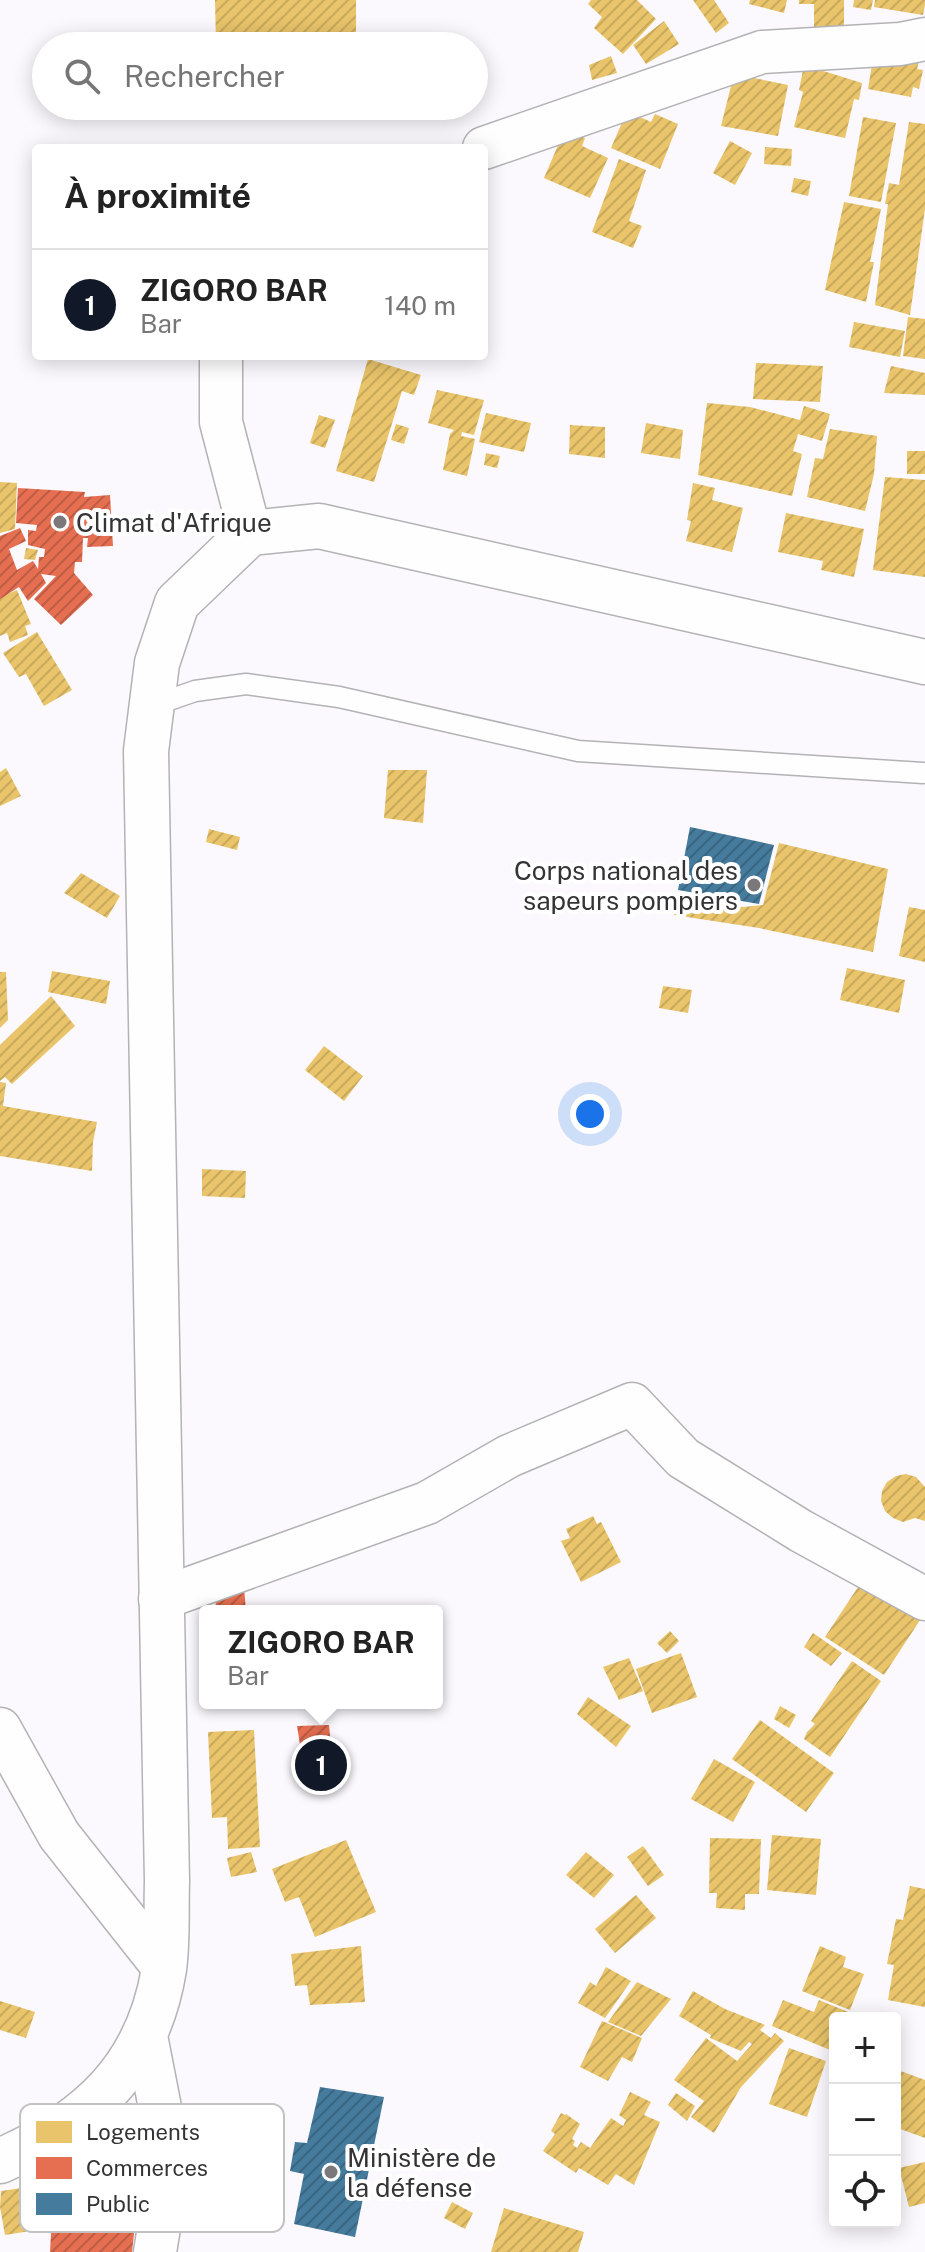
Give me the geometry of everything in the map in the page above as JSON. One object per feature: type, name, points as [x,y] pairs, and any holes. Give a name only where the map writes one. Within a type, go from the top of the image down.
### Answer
[{"type":"main road","points":[[94,2104],[120,2078],[146,2036],[164,1968],[167,1882],[146,751],[157,663],[177,603],[250,533],[319,526],[925,662]]},
{"type":"main road","points":[[0,2161],[20,2152]]},
{"type":"street","points":[[488,147],[762,52],[900,44],[925,39]]},
{"type":"street","points":[[221,360],[221,422],[250,533]]},
{"type":"street","points":[[160,1599],[427,1503],[509,1456],[632,1404],[683,1458],[801,1531],[925,1599]]},
{"type":"street","points":[[0,1729],[59,1835],[164,1968]]},
{"type":"street","points":[[146,2036],[159,2104]]},
{"type":"street","points":[[155,2252],[158,2232]]},
{"type":"lane","points":[[152,706],[195,691],[246,684],[339,697],[578,751],[923,773]]},
{"type":"building: Logements","points":[[215,0],[356,0],[356,32],[216,32]]},
{"type":"building: Logements","points":[[591,0],[637,0],[656,19],[623,54],[594,28],[602,17],[588,4]]},
{"type":"building: Logements","points":[[693,0],[714,0],[729,23],[716,33]]},
{"type":"building: Logements","points":[[750,0],[787,0],[784,13],[749,4]]},
{"type":"building: Logements","points":[[799,0],[844,0],[844,28],[814,28],[814,4],[799,4]]},
{"type":"building: Logements","points":[[854,0],[873,0],[871,10],[853,7]]},
{"type":"building: Logements","points":[[875,0],[925,0],[923,15],[874,7]]},
{"type":"building: Logements","points":[[664,21],[679,44],[646,64],[633,45]]},
{"type":"building: Logements","points":[[874,52],[919,61],[917,69],[923,70],[919,89],[913,87],[911,97],[868,89]]},
{"type":"building: Logements","points":[[611,56],[617,73],[592,80],[589,65]]},
{"type":"building: Logements","points":[[804,65],[862,83],[859,100],[854,99],[845,138],[794,127],[803,92],[799,90]]},
{"type":"building: Logements","points":[[734,74],[788,85],[778,136],[721,126]]},
{"type":"building: Logements","points":[[627,111],[651,122],[655,114],[678,124],[660,169],[611,148]]},
{"type":"building: Logements","points":[[863,117],[896,123],[881,202],[849,196]]},
{"type":"building: Logements","points":[[909,122],[925,124],[925,209],[910,315],[875,305],[888,204],[885,204],[889,183],[899,185]]},
{"type":"building: Logements","points":[[565,129],[585,138],[582,146],[608,158],[590,198],[544,178]]},
{"type":"building: Logements","points":[[730,141],[752,153],[735,185],[713,173]]},
{"type":"building: Logements","points":[[765,147],[792,149],[791,166],[764,164]]},
{"type":"building: Logements","points":[[619,159],[646,170],[629,221],[642,226],[633,248],[592,232]]},
{"type":"building: Logements","points":[[794,178],[811,181],[808,196],[791,192]]},
{"type":"building: Logements","points":[[844,202],[881,209],[870,262],[874,262],[866,302],[825,290]]},
{"type":"building: Logements","points":[[908,317],[925,319],[925,359],[903,356]]},
{"type":"building: Logements","points":[[854,322],[905,331],[900,357],[849,347]]},
{"type":"building: Logements","points":[[368,360],[421,375],[414,395],[402,391],[374,482],[336,471]]},
{"type":"building: Logements","points":[[756,363],[823,366],[820,402],[753,399]]},
{"type":"building: Logements","points":[[891,366],[925,373],[925,395],[884,393]]},
{"type":"building: Logements","points":[[437,390],[484,400],[474,435],[462,432],[461,436],[475,439],[467,476],[443,470],[450,434],[454,430],[428,423]]},
{"type":"building: Logements","points":[[707,403],[750,407],[800,420],[804,406],[830,414],[822,441],[798,434],[793,451],[802,454],[792,496],[698,475]]},
{"type":"building: Logements","points":[[486,413],[531,423],[524,452],[479,442]]},
{"type":"building: Logements","points":[[319,415],[335,420],[325,448],[310,443]]},
{"type":"building: Logements","points":[[646,423],[683,430],[680,459],[641,453]]},
{"type":"building: Logements","points":[[396,424],[409,428],[404,444],[391,440]]},
{"type":"building: Logements","points":[[570,425],[605,427],[605,458],[569,454]]},
{"type":"building: Logements","points":[[830,429],[877,436],[874,474],[865,511],[807,497],[815,458],[823,459]]},
{"type":"building: Logements","points":[[907,451],[925,451],[925,474],[907,474]]},
{"type":"building: Logements","points":[[486,453],[500,456],[497,468],[484,465]]},
{"type":"building: Logements","points":[[885,477],[925,480],[925,577],[873,570]]},
{"type":"building: Logements","points":[[0,482],[17,483],[15,529],[0,533]]},
{"type":"building: Logements","points":[[693,483],[715,488],[712,500],[743,508],[732,552],[686,541],[691,521],[687,520]]},
{"type":"building: Logements","points":[[786,513],[864,529],[854,577],[821,570],[823,561],[778,552]]},
{"type":"building: Logements","points":[[26,548],[38,550],[35,560],[24,559]]},
{"type":"building: Logements","points":[[17,590],[31,624],[25,626],[28,635],[10,642],[7,633],[0,636],[0,597]]},
{"type":"building: Logements","points":[[37,632],[72,690],[44,706],[26,674],[19,677],[3,653]]},
{"type":"building: Logements","points":[[6,768],[21,796],[0,806],[0,772]]},
{"type":"building: Logements","points":[[388,770],[427,770],[423,823],[384,818]]},
{"type":"building: Logements","points":[[209,829],[240,837],[237,850],[206,842]]},
{"type":"building: Logements","points":[[779,843],[888,869],[873,952],[759,928],[674,915],[677,893],[743,907],[763,905]]},
{"type":"building: Logements","points":[[81,873],[120,896],[107,918],[64,893]]},
{"type":"building: Logements","points":[[909,907],[925,910],[925,962],[899,956]]},
{"type":"building: Logements","points":[[847,968],[905,980],[899,1013],[840,1000]]},
{"type":"building: Logements","points":[[52,971],[110,981],[106,1004],[48,992]]},
{"type":"building: Logements","points":[[0,972],[6,972],[8,1020],[0,1028]]},
{"type":"building: Logements","points":[[663,986],[692,990],[688,1013],[659,1008]]},
{"type":"building: Logements","points":[[51,996],[75,1026],[12,1084],[5,1077],[0,1081],[0,1045]]},
{"type":"building: Logements","points":[[324,1046],[363,1076],[344,1101],[305,1070]]},
{"type":"building: Logements","points":[[0,1082],[6,1083],[3,1106],[97,1122],[92,1171],[0,1156]]},
{"type":"building: Logements","points":[[202,1169],[246,1171],[245,1198],[202,1196]]},
{"type":"building: Logements","points":[[906,1474],[916,1477],[925,1487],[925,1521],[915,1518],[903,1522],[885,1511],[881,1501],[887,1482]]},
{"type":"building: Logements","points":[[593,1516],[597,1524],[601,1522],[621,1562],[581,1582],[561,1541],[570,1538],[566,1529]]},
{"type":"building: Logements","points":[[866,1575],[924,1614],[884,1675],[825,1637]]},
{"type":"building: Logements","points":[[670,1631],[679,1641],[667,1653],[657,1643]]},
{"type":"building: Logements","points":[[813,1633],[842,1653],[831,1666],[804,1647]]},
{"type":"building: Logements","points":[[681,1653],[697,1697],[652,1713],[636,1669]]},
{"type":"building: Logements","points":[[629,1658],[643,1691],[619,1700],[603,1667]]},
{"type":"building: Logements","points":[[852,1661],[881,1681],[830,1757],[804,1739],[815,1724],[811,1721]]},
{"type":"building: Logements","points":[[588,1697],[631,1726],[616,1747],[577,1714]]},
{"type":"building: Logements","points":[[780,1706],[796,1715],[789,1728],[774,1719]]},
{"type":"building: Logements","points":[[760,1720],[834,1773],[806,1812],[732,1759]]},
{"type":"building: Logements","points":[[254,1730],[260,1847],[228,1849],[227,1817],[212,1818],[208,1732]]},
{"type":"building: Logements","points":[[714,1759],[755,1782],[733,1822],[691,1799]]},
{"type":"building: Logements","points":[[772,1835],[821,1839],[816,1895],[767,1890]]},
{"type":"building: Logements","points":[[710,1838],[761,1839],[759,1894],[745,1894],[745,1910],[716,1908],[717,1893],[709,1893]]},
{"type":"building: Logements","points":[[346,1840],[376,1912],[315,1937],[299,1897],[285,1902],[272,1869]]},
{"type":"building: Logements","points":[[643,1846],[664,1875],[648,1886],[627,1857]]},
{"type":"building: Logements","points":[[251,1852],[257,1872],[231,1877],[227,1858]]},
{"type":"building: Logements","points":[[586,1852],[614,1875],[594,1898],[566,1875]]},
{"type":"building: Logements","points":[[910,1886],[925,1889],[925,2007],[888,2000],[894,1965],[887,1964],[896,1919],[903,1920]]},
{"type":"building: Logements","points":[[636,1895],[656,1918],[615,1953],[595,1929]]},
{"type":"building: Logements","points":[[361,1946],[365,2002],[310,2005],[307,1985],[295,1986],[291,1954]]},
{"type":"building: Logements","points":[[820,1946],[846,1957],[843,1967],[864,1974],[850,2010],[802,1991]]},
{"type":"building: Logements","points":[[606,1967],[631,1981],[605,2018],[578,2003],[590,1982],[596,1986]]},
{"type":"building: Logements","points":[[637,1982],[671,1999],[641,2036],[608,2022]]},
{"type":"building: Logements","points":[[693,1991],[725,2009],[765,2025],[760,2030],[771,2038],[775,2033],[784,2041],[741,2087],[714,2133],[691,2117],[704,2101],[674,2080],[706,2038],[737,2061],[752,2044],[749,2042],[741,2051],[710,2038],[711,2035],[679,2016]]},
{"type":"building: Logements","points":[[783,2000],[814,2012],[819,2000],[848,2012],[829,2012],[829,2050],[772,2026]]},
{"type":"building: Logements","points":[[0,2001],[35,2012],[26,2038],[0,2030]]},
{"type":"building: Logements","points":[[602,2021],[642,2038],[632,2062],[622,2057],[608,2081],[580,2067]]},
{"type":"building: Logements","points":[[789,2048],[826,2061],[807,2117],[769,2104]]},
{"type":"building: Logements","points":[[901,2071],[925,2080],[925,2138],[901,2129]]},
{"type":"building: Logements","points":[[630,2092],[651,2102],[644,2115],[660,2122],[634,2185],[616,2174],[608,2185],[579,2168],[576,2173],[543,2151],[555,2134],[551,2131],[561,2113],[580,2124],[572,2139],[577,2148],[581,2142],[590,2148],[611,2118],[623,2126],[626,2120],[619,2115]]},
{"type":"building: Logements","points":[[676,2093],[695,2106],[687,2121],[668,2105]]},
{"type":"building: Logements","points":[[925,2162],[925,2203],[909,2207],[901,2168]]},
{"type":"building: Logements","points":[[20,2188],[20,2232],[24,2232],[5,2235],[0,2207],[1,2191]]},
{"type":"building: Logements","points":[[452,2202],[473,2213],[465,2229],[444,2218]]},
{"type":"building: Logements","points":[[504,2208],[584,2232],[578,2252],[491,2252]]},
{"type":"building: Commerces","points":[[18,488],[85,492],[84,497],[110,495],[113,546],[87,547],[88,538],[83,538],[82,562],[75,562],[74,573],[93,595],[61,625],[34,599],[56,576],[41,574],[46,583],[28,601],[19,587],[0,599],[0,536],[20,528],[26,541],[9,549],[17,570],[33,561],[38,569],[39,557],[44,557],[45,549],[28,545],[28,530],[36,531],[37,525],[16,523]]},
{"type":"building: Commerces","points":[[244,1587],[246,1605],[216,1605],[215,1588]]},
{"type":"building: Commerces","points":[[329,1725],[333,1767],[304,1769],[297,1726]]},
{"type":"building: Commerces","points":[[51,2232],[134,2232],[132,2252],[50,2252]]},
{"type":"building: Public","points":[[690,827],[774,845],[759,904],[678,890]]},
{"type":"building: Public","points":[[320,2087],[384,2097],[355,2237],[294,2224],[304,2174],[290,2171],[295,2142],[307,2143]]},
{"type":"place","name":"Climat d'Afrique","points":[[60,522]]},
{"type":"place","name":"Corps national des sapeurs pompiers","points":[[754,885]]},
{"type":"place","name":"ZIGORO BAR","points":[[321,1765]]},
{"type":"place","name":"Ministère de la défense","points":[[331,2172]]}]
